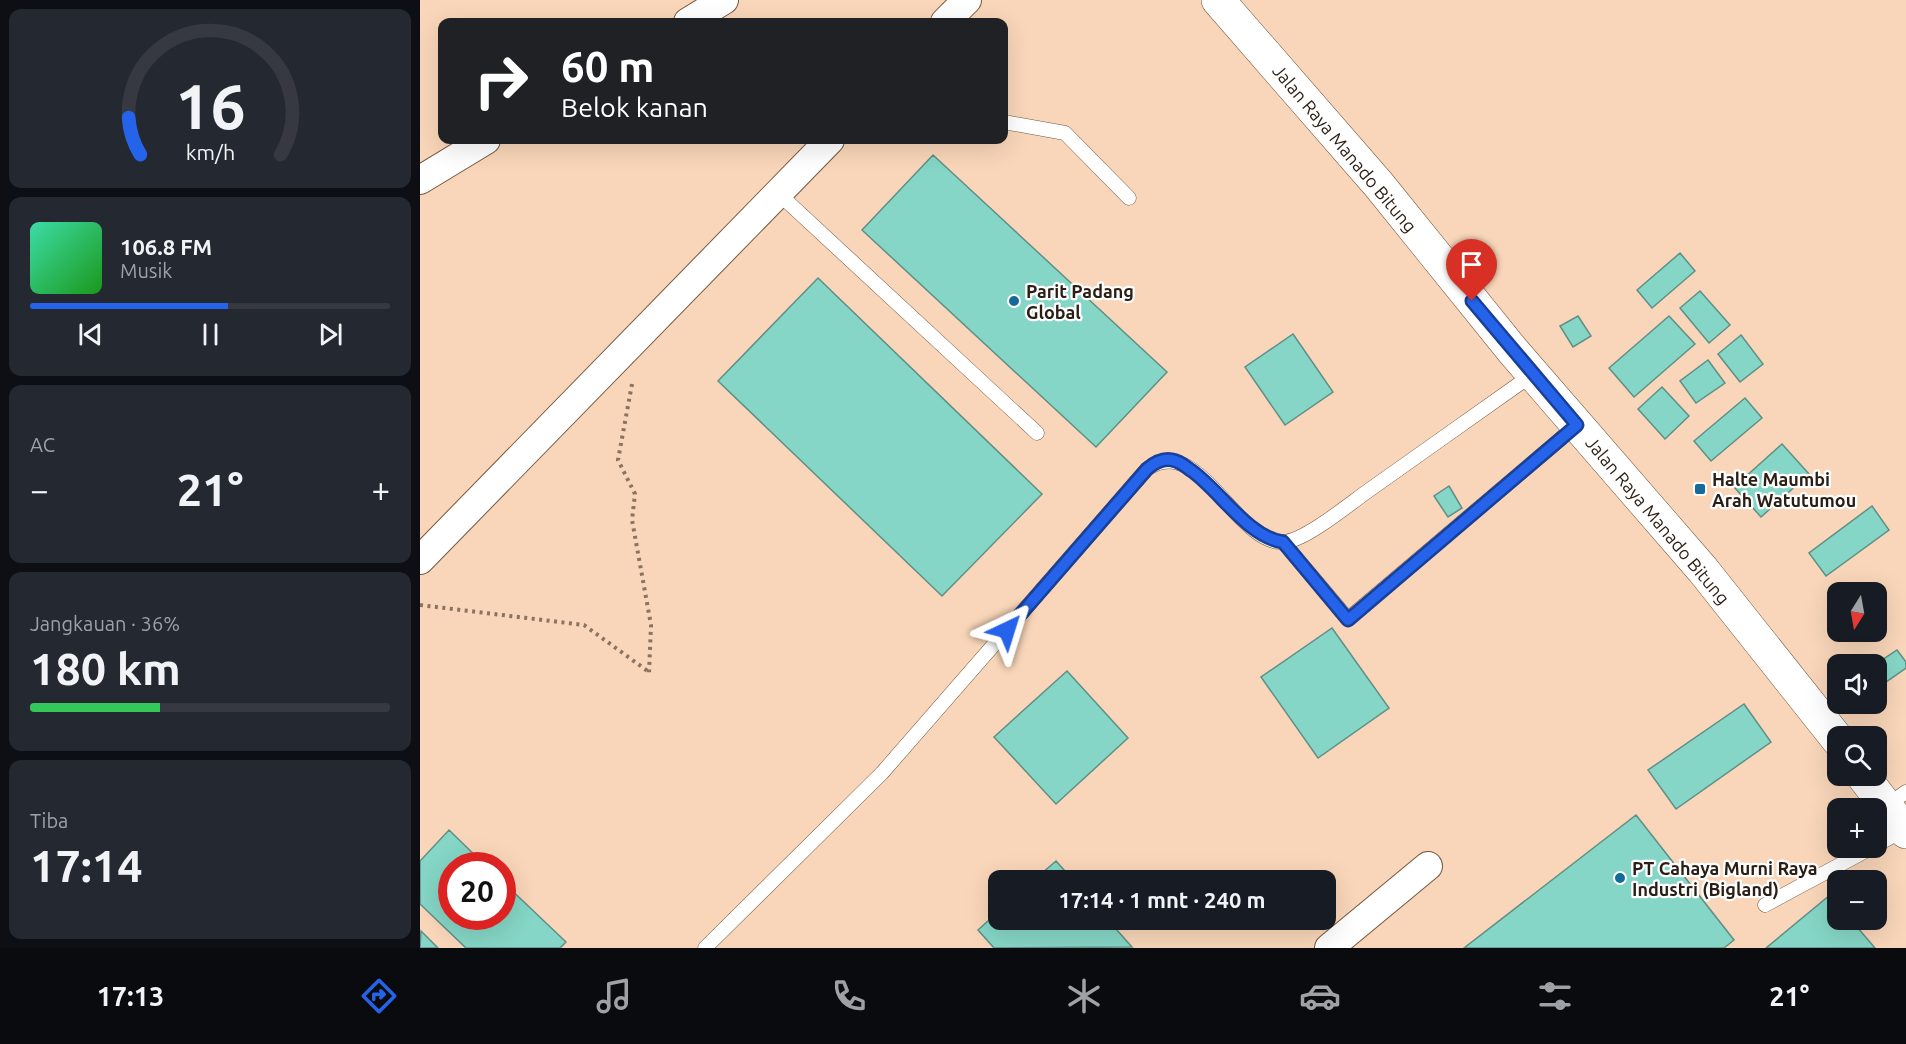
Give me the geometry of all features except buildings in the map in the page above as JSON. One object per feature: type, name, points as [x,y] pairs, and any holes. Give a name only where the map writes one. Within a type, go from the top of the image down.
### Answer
[{"type":"highway","name":"Jalan Raya Manado Bitung","points":[[1218,0],[1379,185],[1533,374],[1703,570],[1827,726]]},
{"type":"highway","points":[[1870,786],[1896,821]]},
{"type":"street","points":[[695,18],[724,0]]},
{"type":"street","points":[[949,18],[967,0]]},
{"type":"street","points":[[420,180],[479,144]]},
{"type":"street","points":[[420,560],[827,144]]},
{"type":"street","points":[[1329,948],[1428,866]]},
{"type":"lane","points":[[1008,123],[1065,133],[1129,198]]},
{"type":"lane","points":[[778,193],[1037,433]]},
{"type":"lane","points":[[705,948],[882,773],[1147,469],[1156,462],[1170,459],[1179,462],[1204,480],[1257,532],[1271,540],[1283,542],[1296,539],[1533,374]]},
{"type":"lane","points":[[1283,542],[1348,620],[1577,425]]},
{"type":"lane","points":[[1765,905],[1852,858]]},
{"type":"path","points":[[420,605],[584,625],[649,673],[651,625],[632,520],[635,494],[618,460],[631,395],[636,339]]},
{"type":"place","name":"Parit Padang Global","points":[[1014,301]]},
{"type":"place","name":"Halte Maumbi Arah Watutumou","points":[[1700,489]]},
{"type":"place","name":"PT Cahaya Murni Raya Industri (Bigland)","points":[[1620,878]]},
{"type":"route","points":[[1007,630],[1147,469],[1156,462],[1170,459],[1179,462],[1204,480],[1257,532],[1271,540],[1283,542],[1348,620],[1577,425],[1472,301]]}]
